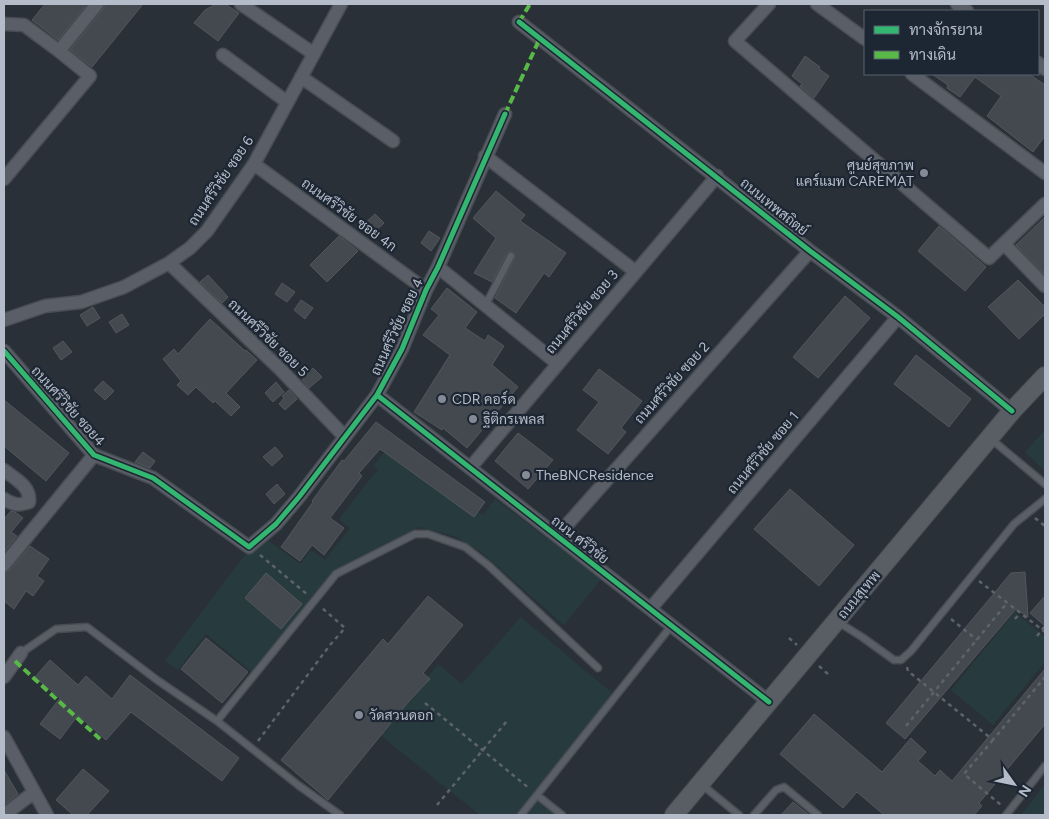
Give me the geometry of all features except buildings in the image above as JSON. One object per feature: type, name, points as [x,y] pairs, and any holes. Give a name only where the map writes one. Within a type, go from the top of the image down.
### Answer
[{"type":"main road","name":"ถนนสุเทพ","points":[[674,815],[1012,411],[1045,376]]},
{"type":"street","points":[[59,51],[97,4]]},
{"type":"street","points":[[241,4],[314,54]]},
{"type":"street","name":"ถนนศรีวิชัย ซอย 6","points":[[4,320],[45,306],[80,302],[124,287],[169,263],[190,248],[207,231],[254,164],[341,4]]},
{"type":"street","points":[[769,4],[735,41],[989,258],[1045,204]]},
{"type":"street","points":[[817,4],[864,38]]},
{"type":"street","name":"ถนนเทพสถิตย์","points":[[519,22],[898,317],[1012,411]]},
{"type":"street","points":[[4,24],[24,25],[90,76],[4,179]]},
{"type":"street","points":[[223,55],[287,102]]},
{"type":"street","points":[[913,75],[1045,173]]},
{"type":"street","points":[[301,77],[392,142]]},
{"type":"street","name":"ถนนศรีวิชัย ซอย 4","points":[[249,546],[276,524],[294,504],[377,395],[402,349],[426,290],[438,267],[505,114]]},
{"type":"street","points":[[485,156],[636,272]]},
{"type":"street","name":"ถนนศรีวิชัย ซอย 4ก","points":[[254,164],[426,290]]},
{"type":"street","name":"ถนนศรีวิชัย ซอย 3","points":[[470,468],[717,176]]},
{"type":"street","points":[[1004,244],[1045,286]]},
{"type":"street","name":"ถนนศรีวิชัย ซอย 2","points":[[557,536],[810,250]]},
{"type":"street","name":"ถนนศรีวิชัย ซอย 5","points":[[169,263],[281,370],[345,437]]},
{"type":"street","points":[[438,267],[558,364]]},
{"type":"street","name":"ถนนศรีวิชัย ซอย 1","points":[[650,608],[898,317]]},
{"type":"street","name":"ถนนศรีวิชัย ซอย4","points":[[4,351],[94,455],[153,478],[249,546]]},
{"type":"street","name":"ถนน ศรีวิชัย","points":[[377,395],[769,702]]},
{"type":"street","points":[[4,565],[94,455]]},
{"type":"street","points":[[4,470],[26,488],[30,495],[29,502]]},
{"type":"street","points":[[4,499],[14,505],[29,502]]},
{"type":"street","points":[[29,502],[44,516]]},
{"type":"street","points":[[4,677],[21,653]]},
{"type":"street","points":[[4,737],[47,815]]},
{"type":"street","points":[[4,815],[34,793]]},
{"type":"lane","points":[[485,306],[511,256]]},
{"type":"lane","points":[[990,438],[1045,484]]},
{"type":"lane","points":[[836,622],[862,637],[894,660],[901,660],[943,612],[1014,524],[1045,499]]},
{"type":"lane","points":[[217,721],[336,574],[416,534],[428,534],[464,547],[488,564],[598,668]]},
{"type":"lane","points":[[520,815],[672,625]]},
{"type":"lane","points":[[21,653],[56,629],[87,627],[157,680],[217,721],[298,785],[340,815]]},
{"type":"lane","points":[[1008,814],[1045,766]]},
{"type":"lane","points":[[700,784],[739,815]]},
{"type":"lane","points":[[754,815],[776,790],[784,787],[818,815]]},
{"type":"lane","points":[[537,795],[562,815]]},
{"type":"path","points":[[249,546],[345,628],[252,748]]},
{"type":"path","points":[[972,575],[1045,632]]},
{"type":"path","points":[[906,726],[1007,603]]},
{"type":"path","points":[[943,612],[977,640]]},
{"type":"path","points":[[1015,619],[1020,613]]},
{"type":"path","points":[[1037,636],[1045,626]]},
{"type":"path","points":[[905,657],[908,671],[993,740]]},
{"type":"path","points":[[1008,814],[964,774],[1045,677]]},
{"type":"path","points":[[426,703],[537,795]]},
{"type":"path","points":[[436,805],[507,722]]},
{"type":"green space","points":[[1045,430],[1045,471],[1025,452]]},
{"type":"green space","points":[[388,448],[483,515],[495,499],[601,579],[564,625],[481,552],[456,537],[420,527],[332,573],[253,673],[206,634],[178,670],[165,661],[244,556],[265,538],[300,564],[311,550],[325,560],[350,528],[339,519],[378,469],[373,466]]},
{"type":"green space","points":[[1015,612],[1045,637],[1045,662],[993,725],[951,690]]},
{"type":"green space","points":[[521,617],[617,697],[537,795],[562,815],[480,815],[381,736],[438,664],[462,684]]},
{"type":"green space","points":[[1045,784],[1045,815],[1021,815]]},
{"type":"marked path","points":[[519,22],[530,4]]},
{"type":"marked path","points":[[505,114],[540,38]]},
{"type":"marked path","points":[[15,661],[100,739]]},
{"type":"cycle path","points":[[519,22],[810,251],[898,317],[1012,411]]},
{"type":"cycle path","points":[[4,351],[94,455],[153,478],[249,547],[276,524],[299,497],[377,395],[402,349],[426,290],[438,267],[505,114]]},
{"type":"cycle path","points":[[377,395],[769,702]]},
{"type":"place","name":"ศูนย์สุขภาพ แคร์แมท CAREMAT","points":[[924,173]]},
{"type":"place","name":"CDR คอร์ด","points":[[442,399]]},
{"type":"place","name":"ฐิติกรเพลส","points":[[473,419]]},
{"type":"place","name":"TheBNCResidence","points":[[526,475]]},
{"type":"place","name":"วัดสวนดอก","points":[[359,715]]}]
